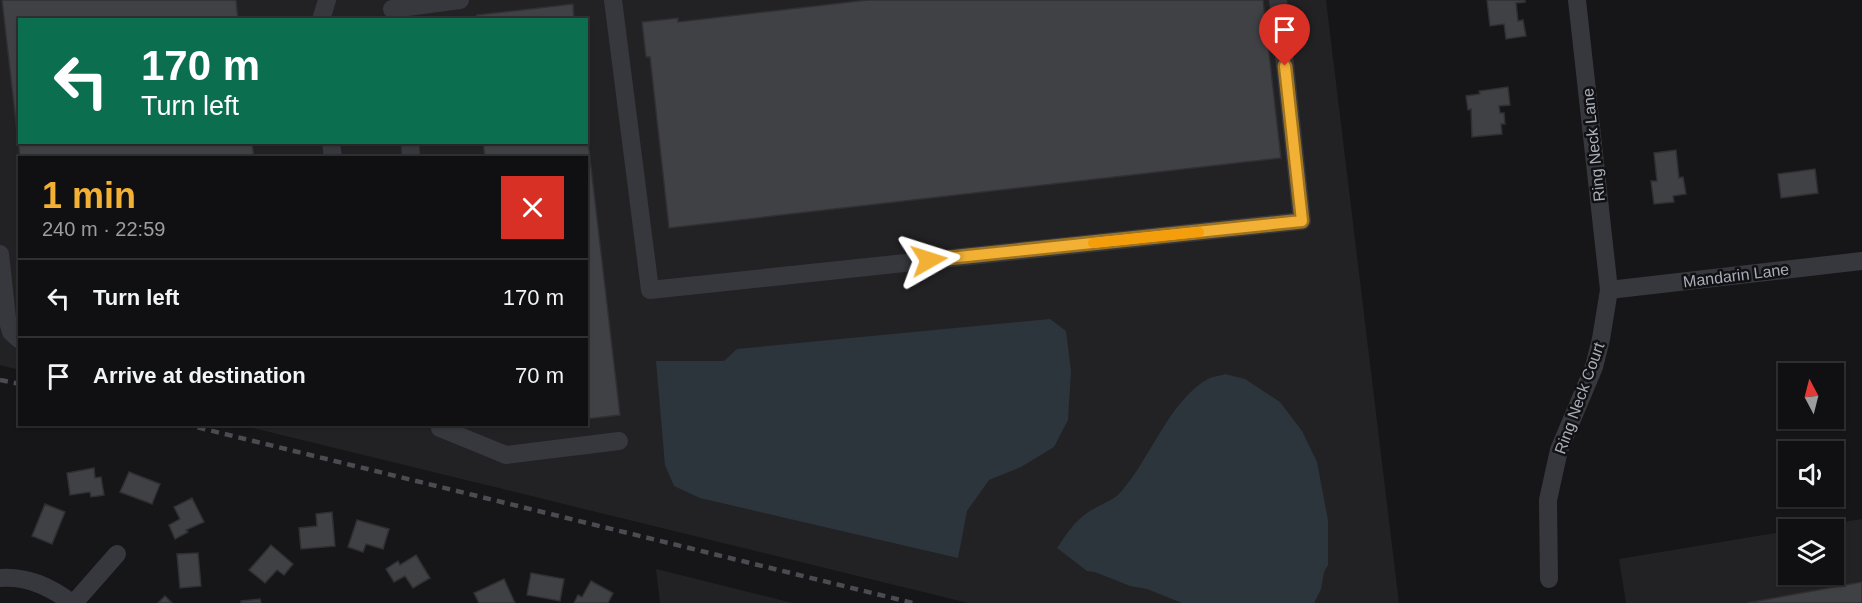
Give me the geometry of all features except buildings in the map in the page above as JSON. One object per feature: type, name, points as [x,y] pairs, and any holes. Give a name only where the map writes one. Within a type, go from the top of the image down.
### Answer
[{"type":"street","points":[[322,18],[327,0]]},
{"type":"street","points":[[392,9],[440,11],[460,0]]},
{"type":"street","points":[[614,0],[650,290],[1302,221],[1278,0]]},
{"type":"street","name":"Ring Neck Lane","points":[[1577,0],[1610,290]]},
{"type":"street","points":[[0,254],[7,318],[11,332],[18,338]]},
{"type":"street","name":"Mandarin Lane","points":[[1610,290],[1862,261]]},
{"type":"street","name":"Ring Neck Court","points":[[1549,579],[1548,500],[1559,450],[1596,358],[1610,290]]},
{"type":"street","points":[[440,426],[440,428],[506,455],[619,441]]},
{"type":"street","points":[[0,578],[22,579],[38,583],[49,587],[73,603],[117,554]]},
{"type":"shaded area","points":[[0,0],[1326,0],[1399,603],[968,603],[245,426],[588,426],[588,156],[18,156],[18,370],[0,365]]},
{"type":"shaded area","points":[[1050,319],[1066,331],[1071,371],[1068,420],[1054,447],[1021,467],[989,480],[967,511],[958,558],[700,498],[674,486],[665,465],[656,361],[724,361],[737,349]]},
{"type":"shaded area","points":[[1225,374],[1245,379],[1280,402],[1302,431],[1317,462],[1328,520],[1328,565],[1314,603],[1182,603],[1147,589],[1130,586],[1087,571],[1057,548],[1070,529],[1082,517],[1118,495],[1140,466],[1181,402],[1208,379]]},
{"type":"shaded area","points":[[1862,519],[1862,603],[1626,603],[1619,559],[1778,533],[1778,585],[1844,585],[1844,522]]},
{"type":"shaded area","points":[[656,569],[793,603],[660,603]]},
{"type":"railway","points":[[0,380],[18,384]]},
{"type":"railway","points":[[192,426],[913,603]]},
{"type":"slow traffic","points":[[1093,243],[1199,232]]},
{"type":"route","points":[[929,260],[1302,221],[1285,66]]}]
